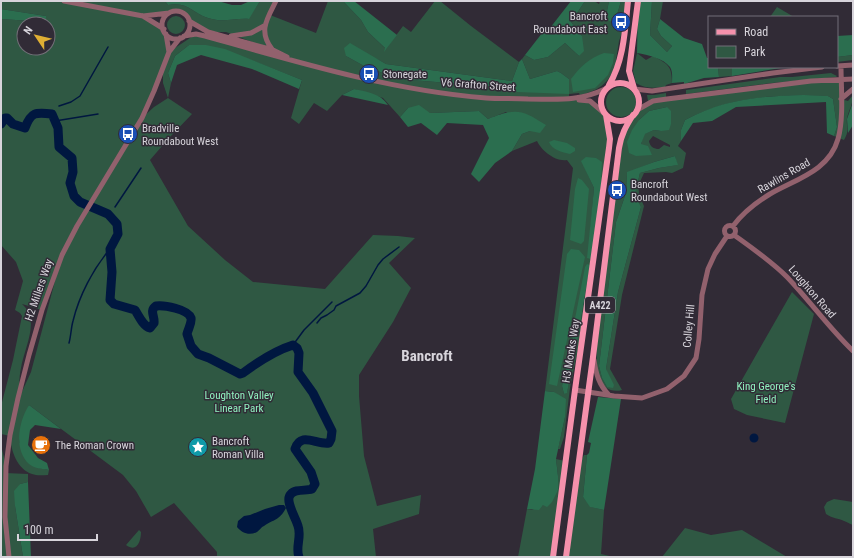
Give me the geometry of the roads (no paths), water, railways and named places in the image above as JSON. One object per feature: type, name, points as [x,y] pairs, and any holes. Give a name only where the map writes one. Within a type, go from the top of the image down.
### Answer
[{"type":"main road","name":"A422","points":[[605,114],[602,108],[601,98],[616,74],[620,60],[628,1]]},
{"type":"main road","points":[[605,114],[611,119],[622,121],[628,119],[635,113],[639,99],[629,71],[638,1]]},
{"type":"main road","points":[[607,88],[614,83],[621,82],[634,88]]},
{"type":"main road","name":"H3 Monks Way","points":[[566,557],[589,392],[619,148],[621,137],[625,128],[635,113]]},
{"type":"main road","name":"H3 Monks Way","points":[[553,557],[609,148],[610,138],[605,114]]},
{"type":"street","points":[[64,1],[143,16],[176,11],[181,12],[186,15],[189,21],[188,31],[182,37],[174,38],[143,16]]},
{"type":"street","points":[[228,36],[251,33],[264,26],[276,1]]},
{"type":"street","points":[[169,13],[166,15],[163,22],[169,52]]},
{"type":"street","name":"V6 Grafton Street","points":[[189,21],[208,32],[228,36],[273,50],[290,59]]},
{"type":"street","points":[[264,26],[267,42],[273,50]]},
{"type":"street","name":"V6 Grafton Street","points":[[182,37],[196,34],[364,79],[447,94],[487,98],[573,99],[590,102],[605,114]]},
{"type":"street","name":"H2 Millers Way","points":[[9,557],[5,517],[5,473],[10,436],[24,370],[42,310],[62,254],[77,226],[142,118],[169,52],[182,37]]},
{"type":"street","points":[[840,66],[853,62]]},
{"type":"street","points":[[840,66],[853,65]]},
{"type":"street","name":"Rawlins Road","points":[[733,226],[749,210],[768,195],[811,174],[828,159],[838,139],[841,121],[840,66]]},
{"type":"street","points":[[634,88],[652,92],[814,68]]},
{"type":"street","points":[[635,113],[653,101],[811,81],[853,79]]},
{"type":"street","name":"V6 Grafton Street","points":[[573,99],[589,96],[607,88]]},
{"type":"street","points":[[841,99],[853,89]]},
{"type":"street","points":[[728,226],[733,226],[735,229],[734,235],[727,236],[724,232],[725,228],[728,226]]},
{"type":"street","name":"Loughton Road","points":[[734,235],[763,256],[787,277],[827,325],[853,351]]},
{"type":"street","name":"Colley Hill","points":[[575,390],[642,398],[667,390],[684,376],[696,358],[702,295],[708,269],[715,254],[727,236]]},
{"type":"street","points":[[593,357],[598,380],[609,395]]},
{"type":"water","points":[[752,434],[756,434],[758,438],[756,442],[752,442],[750,440],[750,436]]},
{"type":"water","points":[[279,505],[284,505],[286,508],[281,515],[257,532],[251,534],[246,533],[237,527],[238,521],[244,516]]},
{"type":"waterway","points":[[59,106],[71,102],[80,96],[108,47]]},
{"type":"waterway","points":[[1,124],[5,118],[7,118],[13,124],[25,128],[29,119],[34,114],[52,114],[58,128],[59,147],[72,158],[73,172],[70,183],[74,196],[80,202],[108,214],[117,224],[118,234],[110,249],[112,272],[110,300],[114,304],[135,310],[143,323],[150,328],[154,323],[153,310],[156,306],[170,307],[185,312],[191,318],[187,334],[191,346],[198,354],[240,374],[279,350],[293,345],[297,348],[299,353],[298,372],[313,393],[332,431],[329,443],[305,440],[301,441],[295,449],[311,472],[315,484],[312,489],[295,491],[289,497],[291,509],[299,530],[299,557]]},
{"type":"waterway","points":[[55,121],[98,114]]},
{"type":"waterway","points":[[115,207],[141,168]]},
{"type":"waterway","points":[[317,323],[321,318],[334,310],[336,306],[360,293],[383,259],[399,247]]},
{"type":"waterway","points":[[69,343],[73,321],[87,283],[110,249]]},
{"type":"waterway","points":[[293,345],[304,330],[332,302]]},
{"type":"place","name":"Bancroft Roundabout East","points":[[621,22]]},
{"type":"place","name":"Stonegate","points":[[369,74]]},
{"type":"place","name":"Bradville Roundabout West","points":[[128,134]]},
{"type":"place","name":"Bancroft Roundabout West","points":[[617,190]]},
{"type":"place","name":"The Roman Crown","points":[[41,445]]},
{"type":"place","name":"Bancroft Roman Villa","points":[[198,447]]},
{"type":"district","name":"Bancroft","points":[[427,356]]},
{"type":"park label","name":"King George's Field","points":[[766,392]]},
{"type":"park label","name":"Loughton Valley Linear Park","points":[[239,401]]}]
